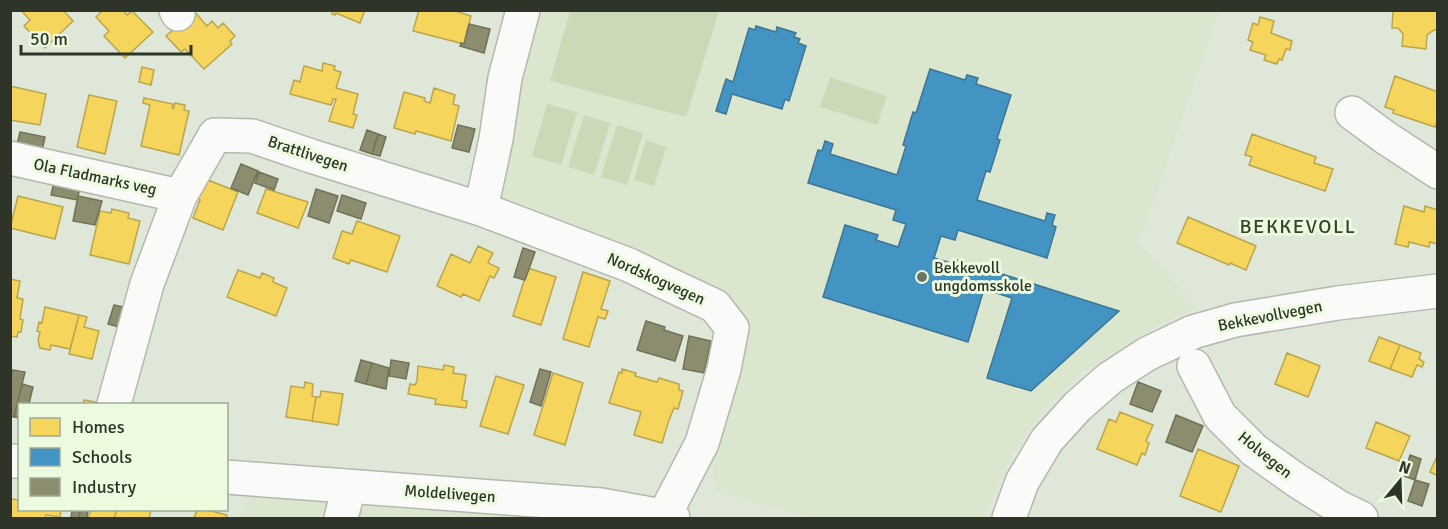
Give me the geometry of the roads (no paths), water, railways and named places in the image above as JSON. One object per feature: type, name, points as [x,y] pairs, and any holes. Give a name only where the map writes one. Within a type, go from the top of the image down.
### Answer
[{"type":"street","points":[[482,209],[505,78],[523,10]]},
{"type":"street","points":[[1352,112],[1386,138],[1437,171]]},
{"type":"street","name":"Brattlivegen","points":[[115,403],[147,284],[180,196],[214,135],[252,136],[482,209]]},
{"type":"street","name":"Ola Fladmarks veg","points":[[10,158],[180,196]]},
{"type":"street","name":"Nordskogvegen","points":[[482,209],[629,265],[657,278],[714,306],[732,328],[724,369],[702,443],[667,518]]},
{"type":"street","name":"Bekkevollvegen","points":[[1010,519],[1022,482],[1047,440],[1078,406],[1110,378],[1147,354],[1193,332],[1235,320],[1338,303],[1437,291]]},
{"type":"street","name":"Holvegen","points":[[1194,366],[1220,416],[1254,450],[1296,480],[1361,519]]},
{"type":"street","name":"Moldelivegen","points":[[228,477],[600,505],[667,518]]},
{"type":"street","points":[[341,519],[349,487]]},
{"type":"place","name":"Bekkevoll ungdomsskole","points":[[922,277]]},
{"type":"district","name":"BEKKEVOLL","points":[[1298,226]]}]
